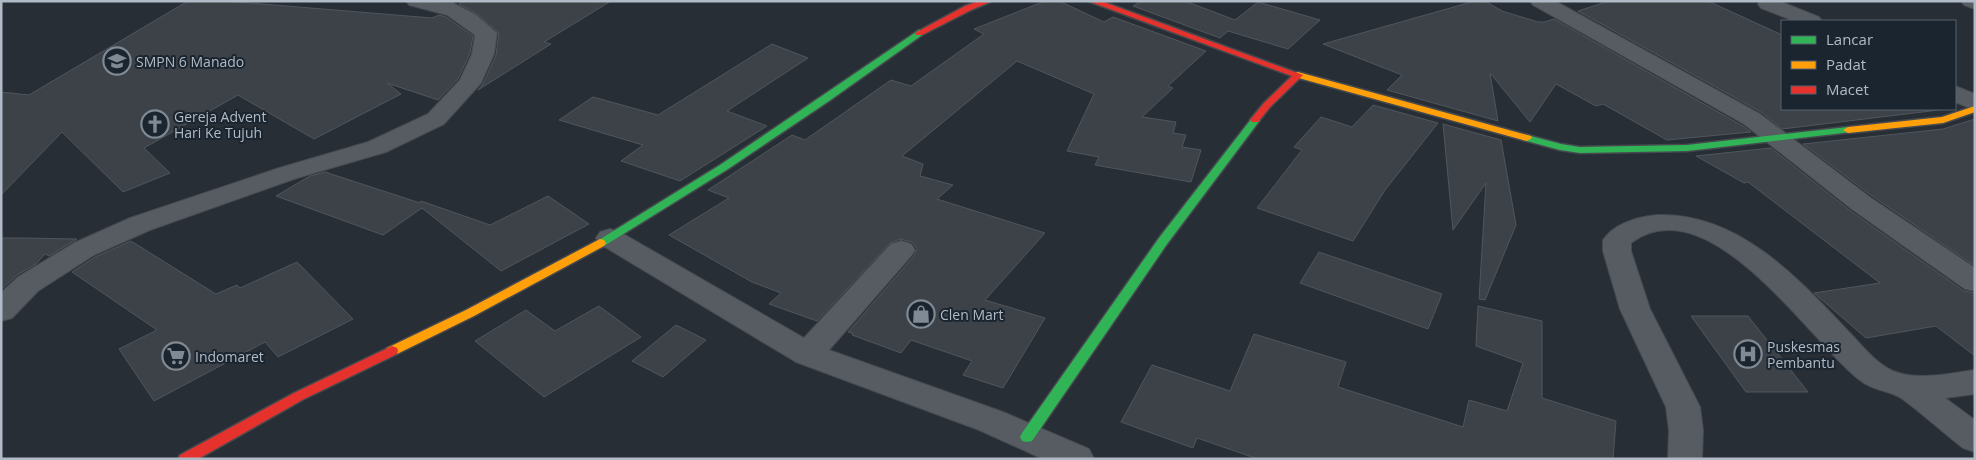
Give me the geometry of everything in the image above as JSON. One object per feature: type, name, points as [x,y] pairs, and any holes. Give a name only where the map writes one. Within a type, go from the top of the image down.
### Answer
[{"type":"street","points":[[1,312],[28,284],[84,249],[140,224],[288,173],[377,147],[436,118],[470,83],[483,54],[486,33],[467,16],[448,3],[416,1]]},
{"type":"street","points":[[185,459],[299,396],[470,313],[610,238],[724,167],[818,105],[922,31],[968,8],[988,1]]},
{"type":"street","points":[[1092,1],[1292,73],[1580,150],[1688,148],[1777,140],[1943,120],[1967,114],[1975,109]]},
{"type":"street","points":[[1540,1],[1752,119],[1862,204],[1975,282]]},
{"type":"street","points":[[1971,1],[1975,3]]},
{"type":"street","points":[[1768,4],[1809,20]]},
{"type":"street","points":[[1010,429],[1163,241],[1292,73]]},
{"type":"street","points":[[1956,94],[1975,103]]},
{"type":"street","points":[[1685,459],[1686,430],[1683,407],[1635,309],[1617,251],[1617,240],[1630,229],[1648,224],[1690,224],[1708,230],[1727,240],[1784,286],[1866,367],[1889,382],[1906,386],[1975,382]]},
{"type":"street","points":[[610,238],[807,354],[1010,429],[1077,459]]},
{"type":"street","points":[[807,354],[902,250]]},
{"type":"street","points":[[1906,386],[1975,439]]},
{"type":"building","points":[[188,1],[226,1],[432,18],[439,15],[446,17],[473,36],[470,53],[458,79],[438,100],[387,83],[401,94],[314,139],[238,95],[144,148],[170,173],[123,192],[62,132],[1,195],[1,92],[29,95]]},
{"type":"building","points":[[464,1],[611,1],[544,42],[551,44],[478,90],[483,84],[496,55],[499,33],[477,14],[459,4]]},
{"type":"building","points":[[1045,1],[1059,1],[1104,22],[1113,17],[1206,51],[1168,86],[1173,88],[1142,117],[1176,122],[1173,133],[1186,135],[1182,147],[1201,150],[1191,182],[1095,165],[1099,157],[1067,151],[1094,94],[1017,61],[902,156],[923,164],[920,176],[953,185],[937,199],[1045,233],[985,300],[1045,318],[1003,388],[963,375],[972,361],[911,340],[901,353],[848,332],[913,257],[917,249],[912,242],[900,239],[890,243],[817,321],[769,304],[781,293],[752,282],[669,235],[729,198],[708,190],[792,135],[805,140],[891,80],[911,86],[984,34],[974,29]]},
{"type":"building","points":[[1142,1],[1185,1],[1235,20],[1258,2],[1320,20],[1288,49],[1228,31],[1220,38],[1133,6]]},
{"type":"building","points":[[1475,1],[1485,1],[1502,11],[1538,22],[1554,19],[1751,132],[1667,140],[1603,104],[1596,106],[1556,84],[1530,122],[1490,73],[1498,121],[1387,90],[1402,75],[1323,44]]},
{"type":"building","points":[[1609,1],[1708,1],[1781,35],[1781,110],[1939,110],[1782,129],[1761,112],[1578,11]]},
{"type":"building","points":[[772,44],[808,58],[727,111],[767,126],[680,181],[621,161],[643,145],[559,120],[593,97],[658,115]]},
{"type":"building","points":[[1373,105],[1438,123],[1385,190],[1353,241],[1257,208],[1302,150],[1294,147],[1321,117],[1352,127]]},
{"type":"building","points":[[1975,119],[1975,266],[1872,196],[1803,144],[1943,129]]},
{"type":"building","points":[[1443,124],[1501,140],[1516,225],[1485,300],[1479,299],[1486,183],[1453,230]]},
{"type":"building","points":[[1771,148],[1852,212],[1964,291],[1975,293],[1975,356],[1936,326],[1866,338],[1814,293],[1880,283],[1748,182],[1744,183],[1696,156]]},
{"type":"building","points":[[325,172],[420,203],[421,201],[490,225],[548,196],[589,224],[501,271],[422,208],[383,235],[276,196],[310,176]]},
{"type":"building","points":[[1,238],[77,239],[49,256],[45,254],[36,264],[17,275],[1,290]]},
{"type":"building","points":[[131,241],[216,294],[237,285],[240,288],[297,262],[353,319],[278,357],[265,342],[154,401],[119,349],[157,330],[72,272],[95,257]]},
{"type":"building","points":[[1319,252],[1442,294],[1428,329],[1300,283]]},
{"type":"building","points":[[599,306],[641,337],[544,397],[475,341],[526,310],[555,331]]},
{"type":"building","points":[[1478,306],[1542,321],[1542,398],[1616,421],[1613,459],[1258,459],[1197,438],[1193,448],[1121,422],[1152,365],[1230,391],[1254,334],[1346,362],[1338,387],[1463,427],[1469,400],[1507,411],[1523,363],[1476,346]]},
{"type":"building","name":"Puskesmas Pembantu","points":[[1691,316],[1748,316],[1808,392],[1746,392]]},
{"type":"building","points":[[676,325],[706,340],[663,377],[632,361]]},
{"type":"traffic: fast","points":[[600,243],[724,167],[826,99],[919,33]]},
{"type":"traffic: fast","points":[[1027,437],[1163,241],[1255,120]]},
{"type":"traffic: fast","points":[[1527,138],[1580,150],[1687,148],[1848,130]]},
{"type":"traffic: slow","points":[[1298,75],[1527,138]]},
{"type":"traffic: slow","points":[[1848,130],[1943,120],[1975,109]]},
{"type":"traffic: slow","points":[[392,351],[470,313],[600,243]]},
{"type":"traffic: jam","points":[[919,33],[968,8],[988,1]]},
{"type":"traffic: jam","points":[[1092,1],[1298,75],[1267,105],[1255,120]]},
{"type":"traffic: jam","points":[[185,459],[299,396],[392,351]]},
{"type":"place","name":"SMPN 6 Manado","points":[[117,61]]},
{"type":"place","name":"Gereja Advent Hari Ke Tujuh","points":[[155,124]]},
{"type":"place","name":"Clen Mart","points":[[921,314]]},
{"type":"place","name":"Puskesmas Pembantu","points":[[1748,354]]},
{"type":"place","name":"Indomaret","points":[[176,356]]}]
